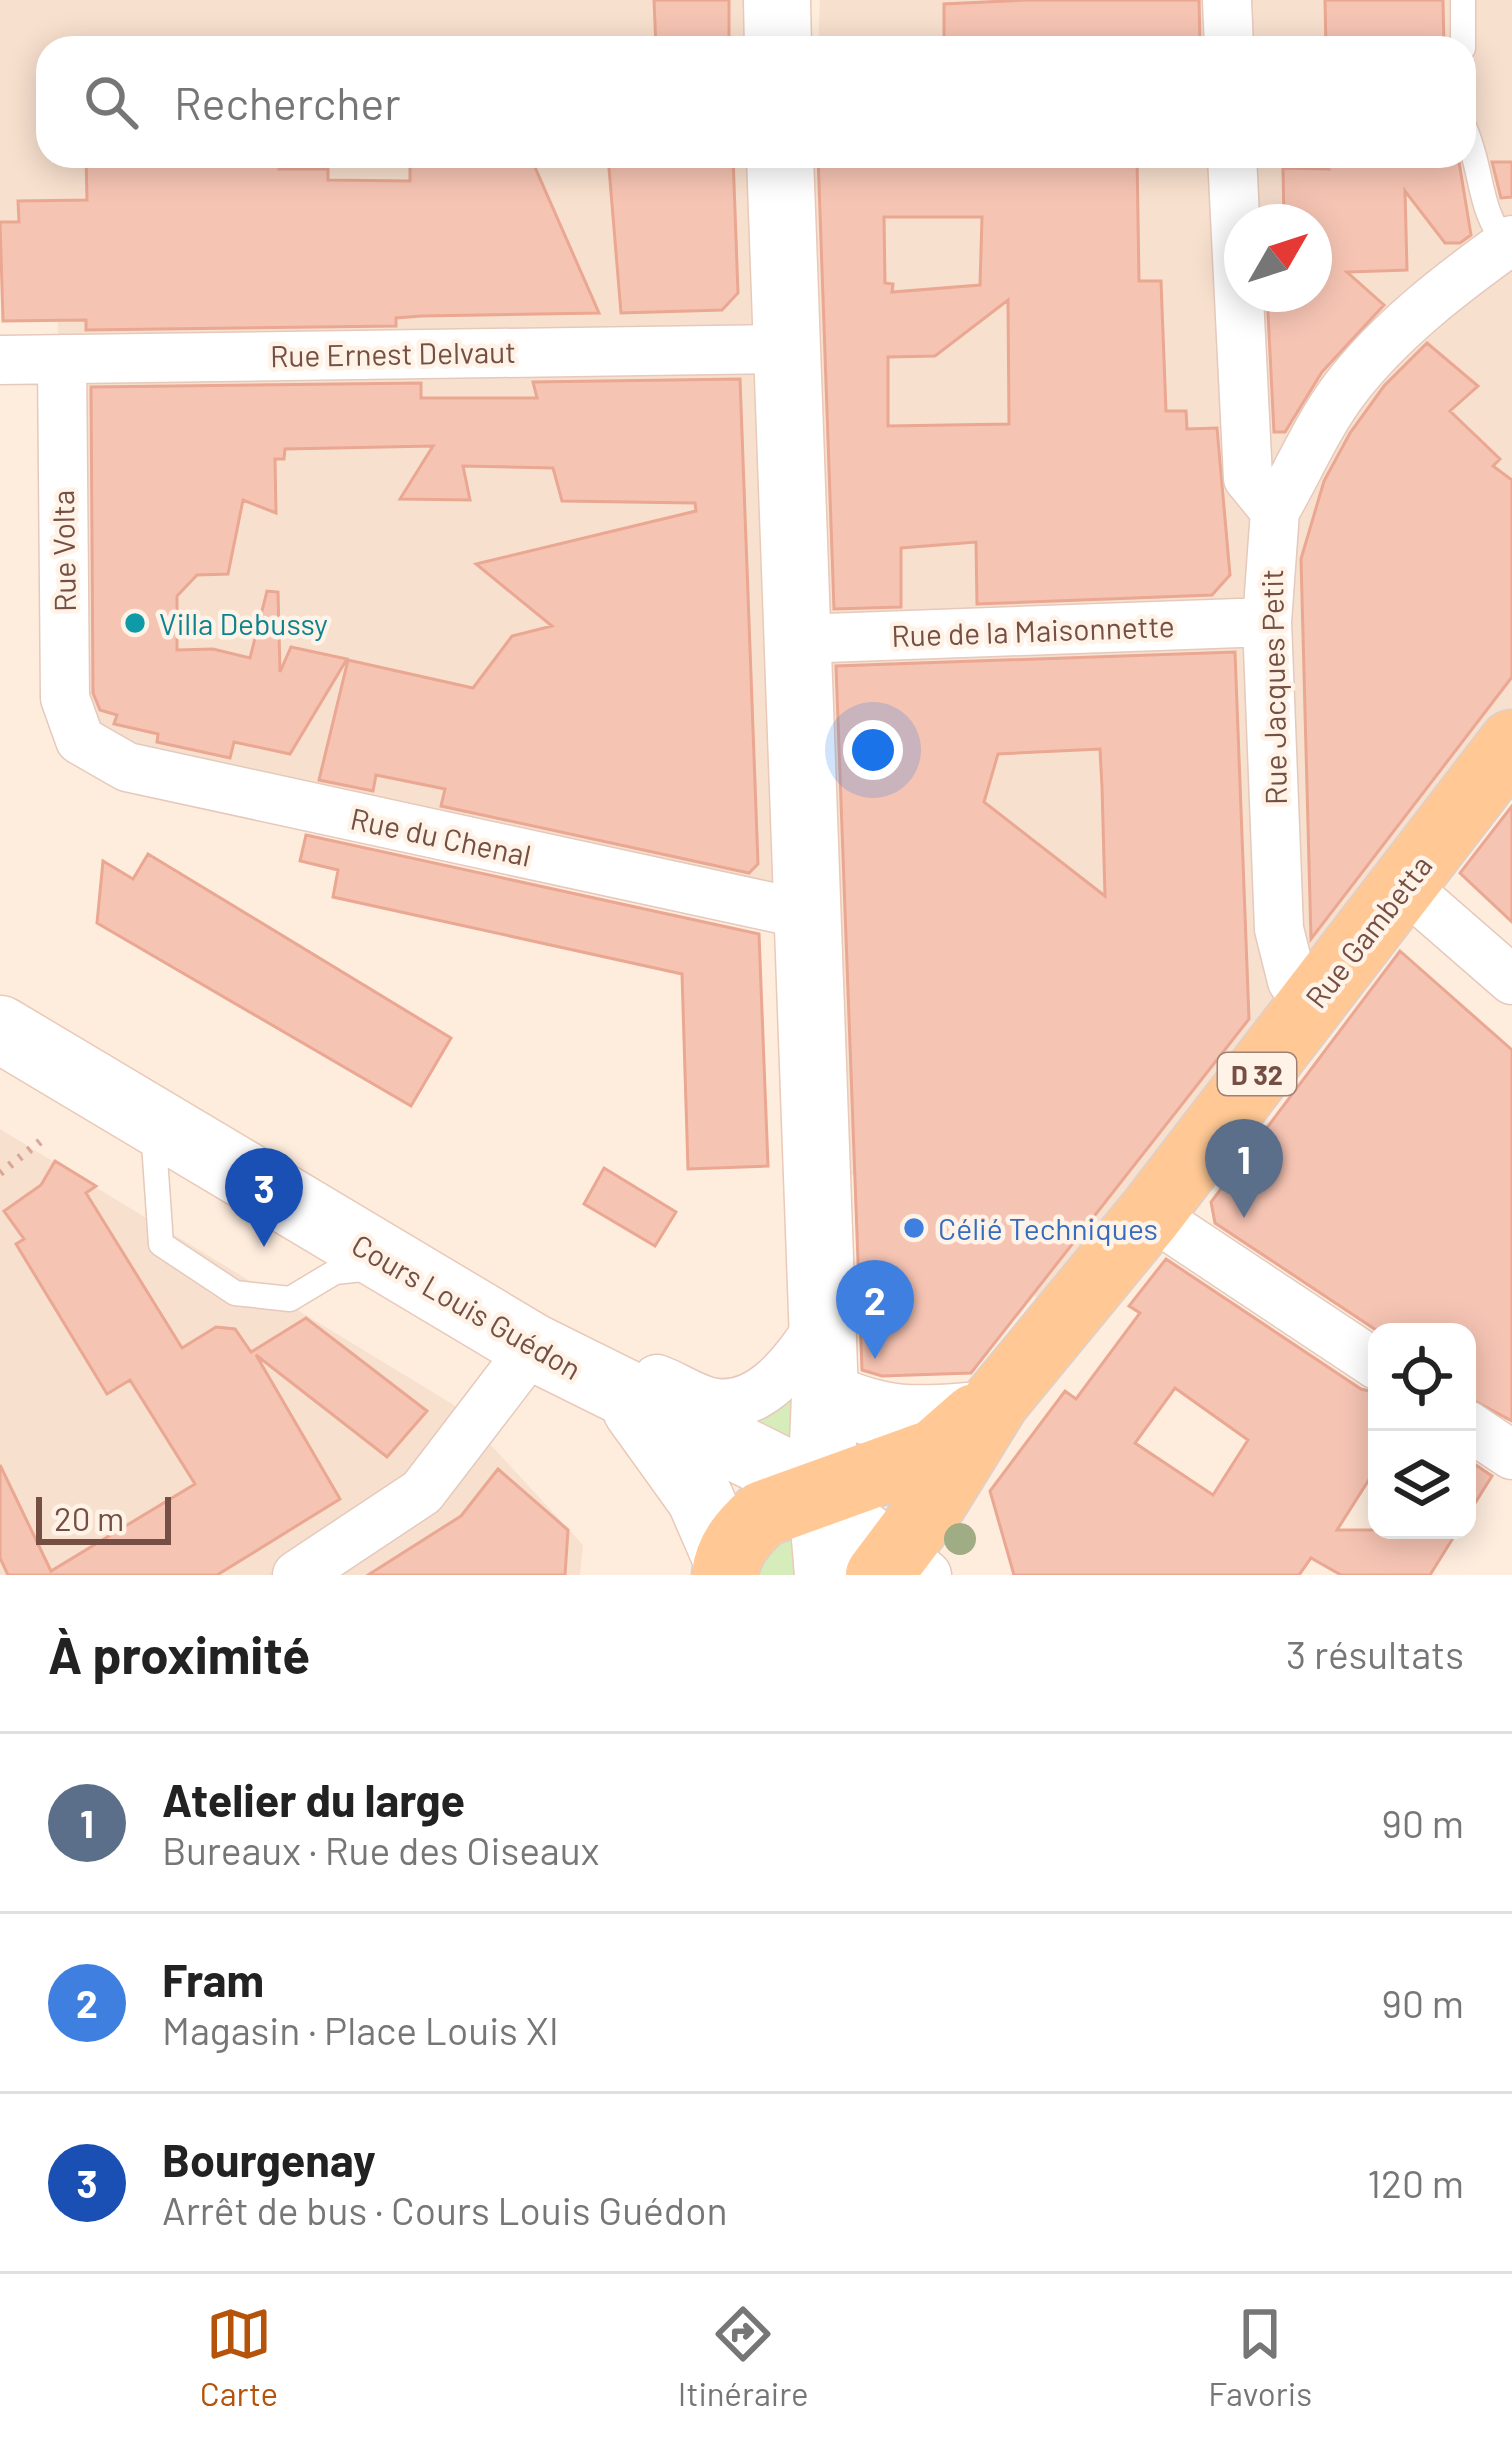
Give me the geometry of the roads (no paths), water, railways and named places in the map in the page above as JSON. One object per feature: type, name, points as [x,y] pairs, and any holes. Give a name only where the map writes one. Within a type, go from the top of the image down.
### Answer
[{"type":"main road","points":[[777,0],[778,36]]},
{"type":"main road","points":[[780,168],[825,1396],[821,1490],[828,1575]]},
{"type":"main road","name":"Rue Gambetta","points":[[937,1506],[1150,1214],[1512,743]]},
{"type":"main road","name":"Cours Louis Guédon","points":[[0,1029],[548,1354],[821,1490]]},
{"type":"main road","points":[[627,1396],[700,1498],[726,1567]]},
{"type":"main road","points":[[726,1567],[763,1514],[821,1490],[937,1506],[907,1421],[872,1417],[825,1396]]},
{"type":"street","points":[[1227,0],[1228,36]]},
{"type":"street","points":[[1233,168],[1248,478],[1275,511],[1343,391],[1389,340],[1509,242]]},
{"type":"street","name":"Rue Ernest Delvaut","points":[[0,360],[785,349]]},
{"type":"street","name":"Rue Volta","points":[[62,359],[65,698],[80,740]]},
{"type":"street","name":"Rue Jacques Petit","points":[[1275,511],[1267,622],[1279,929],[1292,981],[1312,1003]]},
{"type":"street","name":"Rue de la Maisonnette","points":[[799,638],[1267,622]]},
{"type":"street","name":"Rue du Chenal","points":[[80,740],[127,767],[808,915]]},
{"type":"street","points":[[1404,886],[1512,980]]},
{"type":"street","points":[[1150,1214],[1368,1360]]},
{"type":"street","points":[[297,1575],[422,1492],[548,1354],[602,1357],[712,1403],[755,1395],[788,1371],[821,1324]]},
{"type":"street","points":[[1476,1431],[1512,1455]]},
{"type":"street","points":[[821,1490],[937,1506]]},
{"type":"lane","points":[[1463,0],[1463,36]]},
{"type":"lane","points":[[1476,152],[1485,215],[1509,242]]},
{"type":"lane","points":[[153,1121],[161,1244],[235,1293],[290,1299],[335,1272],[394,1265]]},
{"type":"place","name":"Villa Debussy","points":[[135,623]]},
{"type":"place","name":"Atelier du large","points":[[1244,1218]]},
{"type":"place","name":"Célié Techniques","points":[[914,1228]]},
{"type":"place","name":"Bourgenay","points":[[264,1247]]},
{"type":"place","name":"Fram","points":[[875,1359]]}]
